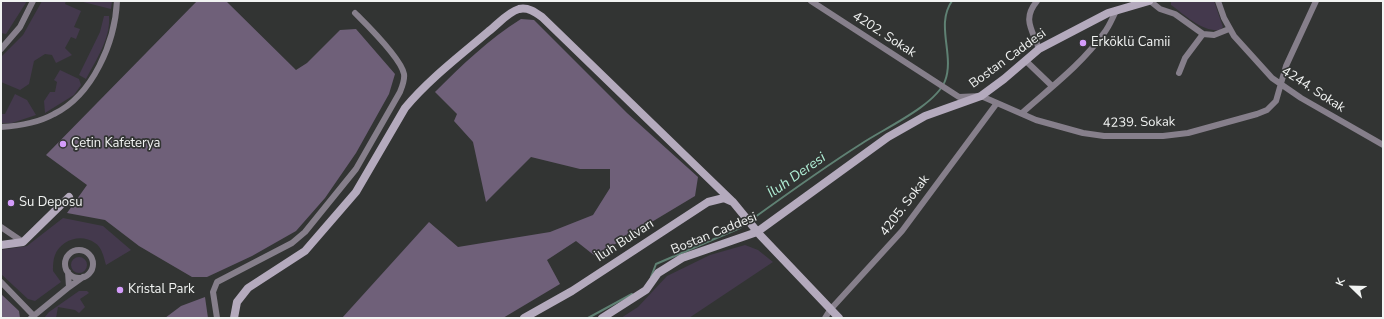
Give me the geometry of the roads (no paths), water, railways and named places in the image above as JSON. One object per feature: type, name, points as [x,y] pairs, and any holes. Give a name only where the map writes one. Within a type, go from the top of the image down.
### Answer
[{"type":"street","points":[[1,49],[20,27],[33,1]]},
{"type":"street","points":[[1,127],[16,126],[54,114],[71,103],[84,90],[106,51],[113,30],[117,1]]},
{"type":"street","name":"4202. Sokak","points":[[811,1],[945,88]]},
{"type":"street","points":[[1037,1],[1030,9],[1028,18],[1039,49]]},
{"type":"street","points":[[1150,1],[1160,8],[1175,14],[1203,34],[1214,34],[1229,29]]},
{"type":"street","name":"Bostan Caddesi","points":[[602,318],[646,290],[658,273],[682,258],[756,230],[888,137],[925,116],[981,96],[1039,49],[1091,21],[1116,11],[1150,1]]},
{"type":"street","name":"4244. Sokak","points":[[1218,1],[1229,29],[1272,78],[1307,101],[1383,145]]},
{"type":"street","name":"4239. Sokak","points":[[945,88],[959,98],[981,96],[1036,120],[1104,136],[1163,136],[1188,132],[1267,110],[1276,101],[1286,66],[1316,1]]},
{"type":"street","points":[[234,318],[237,302],[248,288],[305,251],[356,192],[405,108],[413,98],[468,49],[510,14],[519,9],[528,10],[542,17],[739,208],[756,230],[839,318]]},
{"type":"street","points":[[1022,114],[1076,65],[1104,33],[1116,11]]},
{"type":"street","points":[[217,318],[214,292],[217,282],[292,243],[305,232],[356,169],[400,92],[404,81],[402,68],[387,47],[355,13]]},
{"type":"street","points":[[1179,73],[1185,58],[1203,34]]},
{"type":"street","points":[[1026,61],[1052,86]]},
{"type":"street","name":"4205. Sokak","points":[[825,318],[830,310],[902,231],[997,103]]},
{"type":"street","points":[[1,245],[23,242],[69,197]]},
{"type":"street","name":"İluh Bulvarı","points":[[524,318],[572,291],[708,202],[724,198],[732,202]]},
{"type":"street","points":[[1,227],[23,242]]},
{"type":"street","points":[[1,282],[32,316],[91,270],[92,260],[83,250],[74,250],[67,256],[65,264],[68,272],[69,287]]},
{"type":"street","points":[[68,272],[75,277],[85,276]]},
{"type":"waterway","name":"İluh Deresi","points":[[751,220],[833,162],[908,116],[931,99],[945,81],[948,61],[945,20],[947,10],[952,1]]},
{"type":"waterway","name":"İluh Deresi","points":[[651,277],[656,264],[740,228],[747,223]]},
{"type":"waterway","name":"İluh Deresi","points":[[588,318],[632,294]]},
{"type":"place","name":"Erköklü Camii","points":[[1083,43]]},
{"type":"place","name":"Çetin Kafeterya","points":[[63,144]]},
{"type":"place","name":"Su Deposu","points":[[11,203]]},
{"type":"place","name":"Kristal Park","points":[[120,290]]}]
